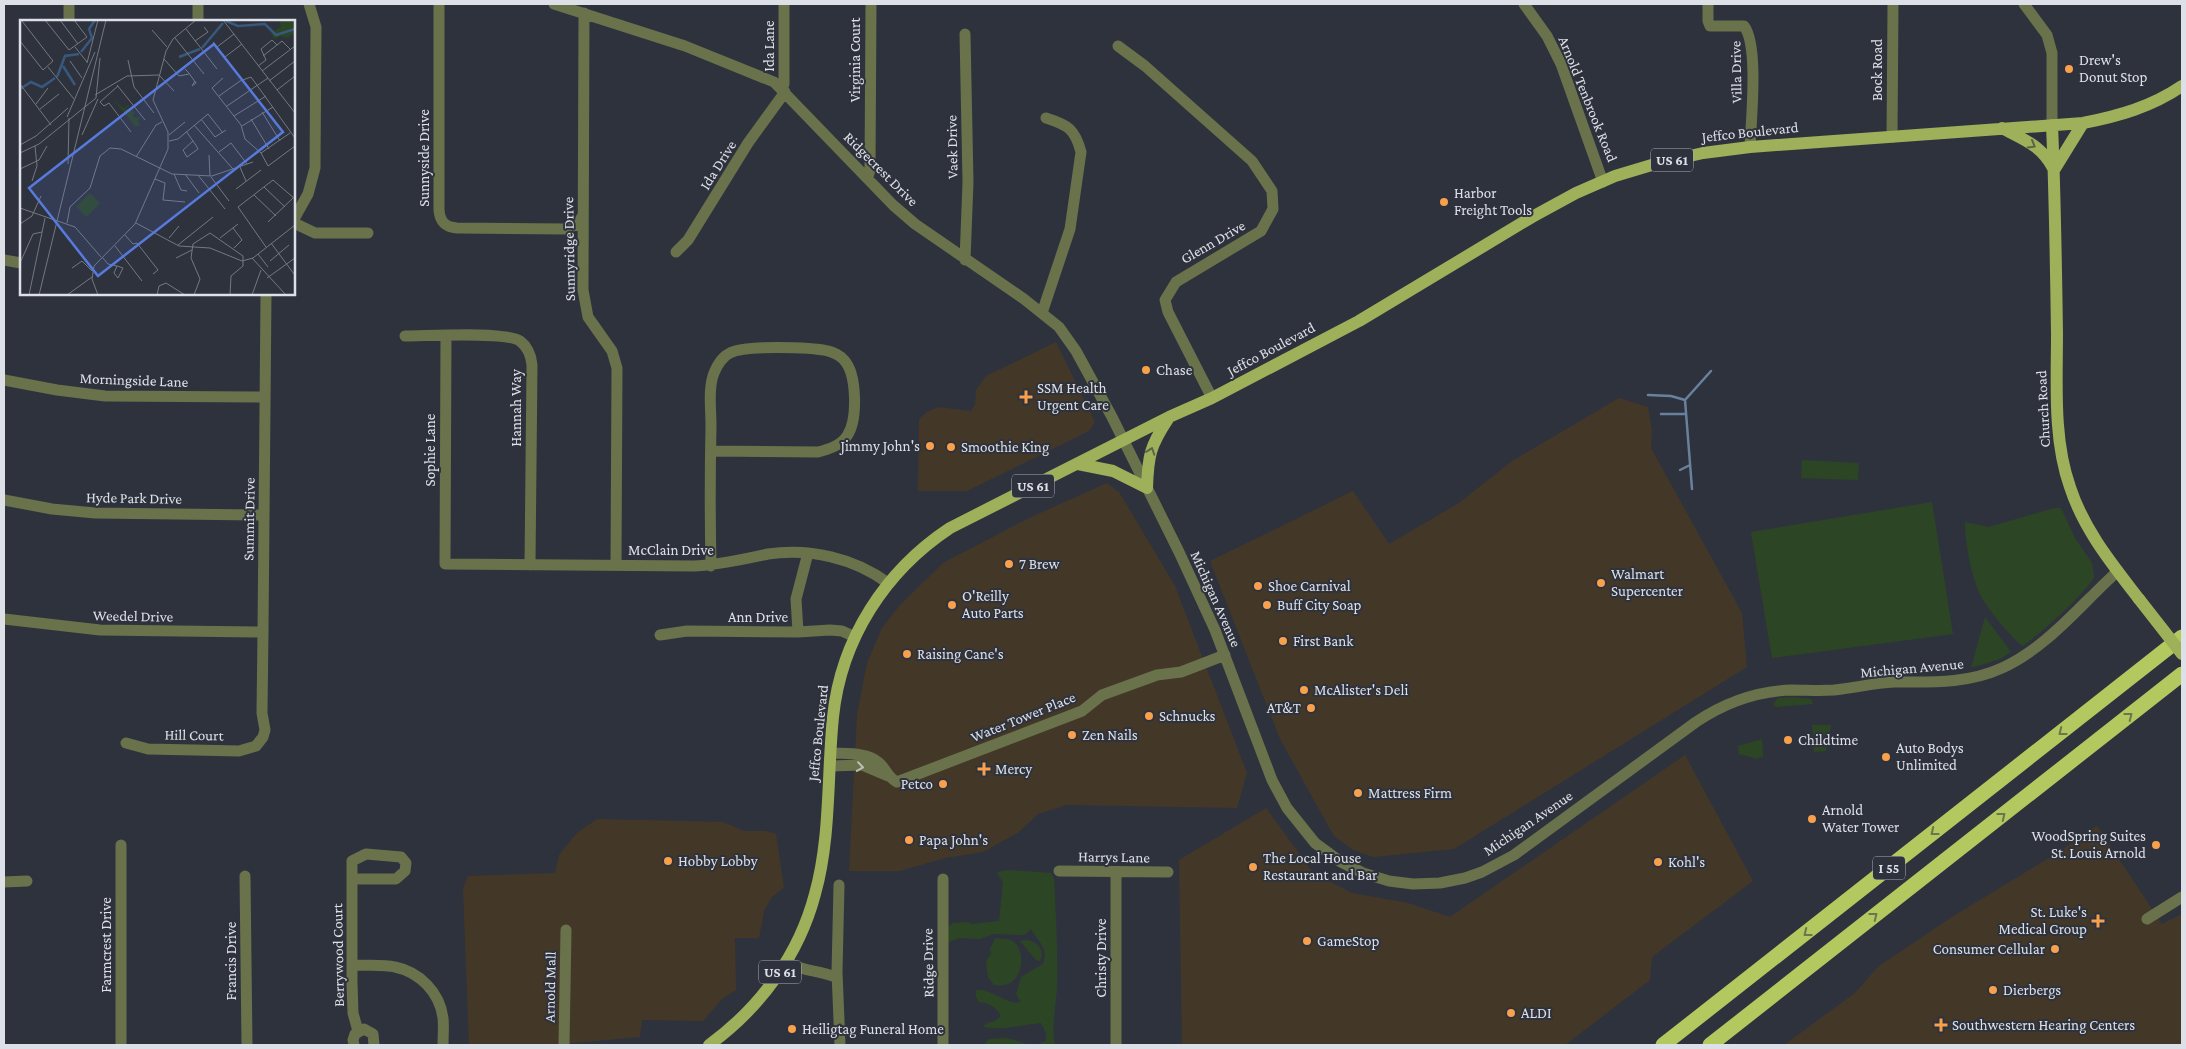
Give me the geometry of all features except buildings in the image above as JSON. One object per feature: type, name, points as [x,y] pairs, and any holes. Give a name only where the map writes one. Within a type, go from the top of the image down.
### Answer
[{"type":"highway","name":"I 55","points":[[1664,1045],[2182,637]]},
{"type":"highway","name":"I 55","points":[[1710,1045],[2182,674]]},
{"type":"highway","points":[[1727,1045],[1767,1001]]},
{"type":"highway","points":[[1658,1045],[1678,1034]]},
{"type":"main road","name":"Jeffco Boulevard","points":[[709,1045],[751,1008],[772,984],[787,962],[807,920],[817,887],[826,832],[836,695],[844,663],[855,637],[868,612],[888,583],[914,555],[950,528],[1169,417],[1212,398],[1359,321],[1547,208],[1623,174],[1693,155],[1750,147],[2083,123],[2120,115],[2144,107],[2182,86]]},
{"type":"main road","points":[[2002,128],[2042,151],[2054,170],[2083,123]]},
{"type":"main road","name":"Church Road","points":[[2052,125],[2058,416],[2060,448],[2066,477],[2080,512],[2098,543],[2182,654]]},
{"type":"main road","points":[[1078,464],[1113,471],[1146,488],[1150,451],[1169,417]]},
{"type":"street","points":[[68,4],[68,20]]},
{"type":"street","points":[[198,4],[198,20]]},
{"type":"street","points":[[295,217],[308,194],[315,168],[316,33],[309,4]]},
{"type":"street","name":"Sunnyside Drive","points":[[439,4],[439,217],[443,223],[449,227],[457,228],[566,229],[578,224],[583,214]]},
{"type":"street","name":"Ridgecrest Drive","points":[[554,4],[685,46],[774,82],[893,204],[915,224],[1059,327],[1071,342],[1112,417],[1122,441]]},
{"type":"street","name":"Ida Lane","points":[[783,90],[784,4]]},
{"type":"street","name":"Virginia Court","points":[[868,177],[870,170],[871,4]]},
{"type":"street","name":"Arnold Tenbrook Road","points":[[1524,4],[1547,36],[1561,64],[1604,182]]},
{"type":"street","name":"Villa Drive","points":[[1708,4],[1708,21],[1710,26],[1744,26],[1750,33],[1752,82],[1750,147]]},
{"type":"street","name":"Bock Road","points":[[1892,137],[1893,4]]},
{"type":"street","points":[[2024,4],[2047,35],[2052,53],[2052,125]]},
{"type":"street","name":"Sunnyridge Drive","points":[[584,13],[583,290],[585,311],[592,325],[612,351],[617,368],[616,565]]},
{"type":"street","name":"Vaek Drive","points":[[965,34],[968,182],[966,260]]},
{"type":"street","name":"Glenn Drive","points":[[1118,46],[1145,66],[1252,161],[1272,191],[1273,209],[1261,231],[1176,282],[1164,300],[1168,312],[1212,398]]},
{"type":"street","name":"Ida Drive","points":[[676,252],[688,240],[783,90]]},
{"type":"street","points":[[1042,313],[1070,229],[1082,152],[1071,129],[1060,122],[1046,118]]},
{"type":"street","points":[[295,223],[315,233],[368,233]]},
{"type":"street","points":[[4,260],[20,263]]},
{"type":"street","name":"Summit Drive","points":[[260,742],[265,730],[262,713],[266,295]]},
{"type":"street","name":"Hannah Way","points":[[405,336],[512,337],[521,341],[531,356],[530,565]]},
{"type":"street","name":"Sophie Lane","points":[[445,564],[446,336]]},
{"type":"street","points":[[710,566],[711,451],[712,384],[714,373],[725,356],[731,352],[750,348],[814,348],[830,351],[843,359],[850,369],[854,395],[853,423],[847,435],[839,444],[818,452],[711,451]]},
{"type":"street","name":"Morningside Lane","points":[[4,380],[105,396],[265,397]]},
{"type":"street","name":"Michigan Avenue","points":[[1122,441],[1183,561],[1225,655],[1272,780],[1287,808],[1305,832],[1334,857],[1363,873],[1406,884],[1440,883],[1471,877],[1506,860],[1696,722],[1729,703],[1750,695],[1770,692],[1834,690],[1882,683],[1944,682],[1987,674],[2012,663],[2039,646],[2118,571]]},
{"type":"street","name":"Hyde Park Drive","points":[[4,500],[52,509],[94,513],[264,515]]},
{"type":"street","points":[[798,632],[796,599],[808,553]]},
{"type":"street","name":"McClain Drive","points":[[445,564],[710,566],[770,554],[808,553],[850,562],[888,583]]},
{"type":"street","name":"Weedel Drive","points":[[4,620],[100,630],[263,632]]},
{"type":"street","name":"Ann Drive","points":[[660,635],[687,631],[798,632],[836,630],[855,637]]},
{"type":"street","name":"Water Tower Place","points":[[830,766],[862,765],[897,782],[1082,711],[1102,695],[1157,674],[1181,672],[1225,655]]},
{"type":"street","name":"Hill Court","points":[[126,743],[148,749],[239,751],[250,749],[260,742]]},
{"type":"street","points":[[831,753],[870,757],[878,762],[888,776]]},
{"type":"street","name":"Farmcrest Drive","points":[[121,845],[121,1045]]},
{"type":"street","name":"Harrys Lane","points":[[1059,871],[1168,872]]},
{"type":"street","name":"Christy Drive","points":[[1116,872],[1116,1045]]},
{"type":"street","name":"Francis Drive","points":[[245,876],[247,1045]]},
{"type":"street","name":"Berrywood Court","points":[[352,879],[353,1013],[358,1031],[353,1037],[354,1045]]},
{"type":"street","name":"Ridge Drive","points":[[943,879],[943,1045]]},
{"type":"street","points":[[4,882],[27,881]]},
{"type":"street","points":[[839,885],[837,978],[840,1045]]},
{"type":"street","points":[[2146,918],[2182,897]]},
{"type":"street","name":"Arnold Mall","points":[[564,1045],[566,930]]},
{"type":"street","points":[[787,962],[799,969],[826,973],[837,978]]},
{"type":"street","points":[[352,965],[395,967],[413,973],[423,980],[435,994],[441,1009],[443,1045]]},
{"type":"street","points":[[358,1031],[364,1029],[371,1032],[375,1038],[374,1045]]},
{"type":"shaded area","points":[[1056,342],[1095,422],[1089,431],[967,491],[918,491],[919,420],[927,412],[938,407],[971,411],[975,405],[976,390],[986,376]]},
{"type":"shaded area","points":[[1619,398],[1648,407],[1652,431],[1651,448],[1742,613],[1747,667],[1454,849],[1373,857],[1353,850],[1334,836],[1280,739],[1210,561],[1353,491],[1389,544],[1459,503],[1512,461]]},
{"type":"shaded area","points":[[1107,483],[1119,492],[1175,586],[1247,773],[1237,808],[1067,805],[1038,814],[1019,832],[983,852],[945,858],[900,871],[849,871],[857,715],[867,663],[882,628],[900,605],[943,563],[1027,519]]},
{"type":"shaded area","points":[[1685,755],[1753,881],[1652,957],[1650,980],[1565,1045],[1182,1045],[1179,860],[1266,808],[1314,874],[1352,893],[1408,903],[1450,917]]},
{"type":"shaded area","points":[[597,819],[723,822],[744,831],[765,831],[776,834],[784,887],[771,898],[764,911],[759,938],[735,938],[736,990],[723,998],[703,1021],[642,1020],[640,1037],[551,1045],[469,1045],[463,888],[468,876],[555,873],[559,855],[577,833]]},
{"type":"shaded area","points":[[2097,826],[2162,924],[2182,914],[2182,1045],[1784,1045],[1855,993],[1879,966],[1952,917],[2057,853]]},
{"type":"green space","points":[[1802,460],[1859,463],[1858,480],[1801,478]]},
{"type":"green space","points":[[1932,502],[1953,634],[1772,658],[1751,532]]},
{"type":"green space","points":[[2054,508],[2061,508],[2075,538],[2092,563],[2094,577],[2083,592],[2061,614],[2022,646],[1997,619],[1980,593],[1970,563],[1965,522],[1989,527]]},
{"type":"green space","points":[[1985,617],[2011,652],[2000,659],[1971,668]]},
{"type":"green space","points":[[1778,698],[1811,699],[1813,704],[1776,707],[1773,704]]},
{"type":"green space","points":[[1812,725],[1831,725],[1826,751],[1814,752]]},
{"type":"green space","points":[[1762,739],[1763,757],[1758,759],[1739,754],[1738,746]]},
{"type":"green space","points":[[1009,870],[1051,873],[1054,879],[1057,960],[1055,1045],[1036,1045],[1046,1041],[1046,1033],[1041,1023],[1002,1028],[983,1026],[1001,1016],[989,1004],[979,1002],[976,997],[976,990],[982,990],[1010,1002],[1021,1002],[1016,994],[1021,977],[1043,964],[1045,953],[1031,929],[1024,935],[993,934],[980,939],[960,938],[948,942],[948,927],[953,923],[968,922],[972,924],[999,921],[1003,883],[997,872]]},
{"type":"green space","points":[[995,938],[1008,939],[1014,942],[1021,954],[1020,969],[1017,976],[1012,982],[1004,985],[994,985],[988,977],[986,961],[991,954],[990,949]]},
{"type":"green space","points":[[1027,940],[1040,947],[1042,953],[1040,961],[1036,960],[1020,941]]},
{"type":"green space","points":[[1007,1038],[1030,1045],[984,1045],[989,1039]]},
{"type":"waterway","points":[[1692,489],[1685,400],[1711,371]]},
{"type":"waterway","points":[[1648,395],[1671,396],[1685,400]]},
{"type":"waterway","points":[[1661,414],[1686,414]]},
{"type":"waterway","points":[[1680,470],[1690,465]]},
{"type":"place","name":"Drew's Donut Stop","points":[[2069,69]]},
{"type":"place","name":"Harbor Freight Tools","points":[[1444,202]]},
{"type":"place","name":"Chase","points":[[1146,370]]},
{"type":"place","name":"SSM Health Urgent Care","points":[[1026,397]]},
{"type":"place","name":"Jimmy John's","points":[[930,446]]},
{"type":"place","name":"Smoothie King","points":[[951,447]]},
{"type":"place","name":"7 Brew","points":[[1009,564]]},
{"type":"place","name":"Walmart Supercenter","points":[[1601,583]]},
{"type":"place","name":"Shoe Carnival","points":[[1258,586]]},
{"type":"place","name":"O'Reilly Auto Parts","points":[[952,605]]},
{"type":"place","name":"Buff City Soap","points":[[1267,605]]},
{"type":"place","name":"First Bank","points":[[1283,641]]},
{"type":"place","name":"Raising Cane's","points":[[907,654]]},
{"type":"place","name":"McAlister's Deli","points":[[1304,690]]},
{"type":"place","name":"AT&T","points":[[1311,708]]},
{"type":"place","name":"Schnucks","points":[[1149,716]]},
{"type":"place","name":"Zen Nails","points":[[1072,735]]},
{"type":"place","name":"Childtime","points":[[1788,740]]},
{"type":"place","name":"Auto Bodys Unlimited","points":[[1886,757]]},
{"type":"place","name":"Mercy","points":[[984,769]]},
{"type":"place","name":"Petco","points":[[943,784]]},
{"type":"place","name":"Mattress Firm","points":[[1358,793]]},
{"type":"place","name":"Arnold Water Tower","points":[[1812,819]]},
{"type":"place","name":"Papa John's","points":[[909,840]]},
{"type":"place","name":"WoodSpring Suites St. Louis Arnold","points":[[2156,845]]},
{"type":"place","name":"Hobby Lobby","points":[[668,861]]},
{"type":"place","name":"Kohl's","points":[[1658,862]]},
{"type":"place","name":"The Local House Restaurant and Bar","points":[[1253,867]]},
{"type":"place","name":"St. Luke's Medical Group","points":[[2098,921]]},
{"type":"place","name":"GameStop","points":[[1307,941]]},
{"type":"place","name":"Consumer Cellular","points":[[2055,949]]},
{"type":"place","name":"Dierbergs","points":[[1993,990]]},
{"type":"place","name":"ALDI","points":[[1511,1013]]},
{"type":"place","name":"Southwestern Hearing Centers","points":[[1941,1025]]},
{"type":"place","name":"Heiligtag Funeral Home","points":[[792,1029]]}]
